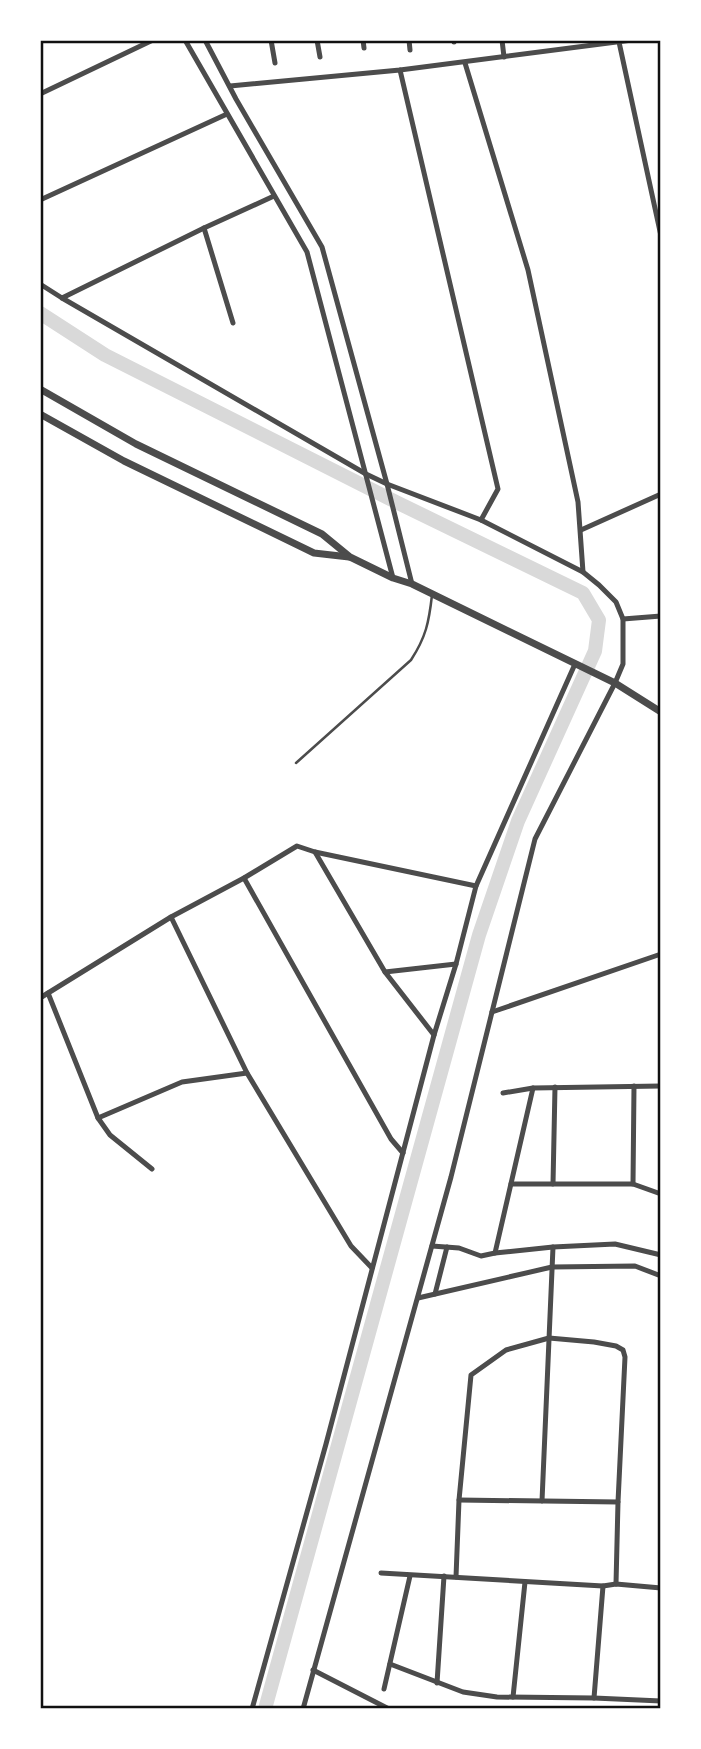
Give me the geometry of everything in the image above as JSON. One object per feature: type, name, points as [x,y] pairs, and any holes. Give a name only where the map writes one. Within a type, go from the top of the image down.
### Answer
[{"type":"street","points":[[40,94],[153,40]]},
{"type":"street","points":[[185,40],[307,252],[393,578]]},
{"type":"street","points":[[205,40],[322,247],[412,584]]},
{"type":"street","points":[[271,40],[275,63]]},
{"type":"street","points":[[317,40],[320,57]]},
{"type":"street","points":[[363,40],[364,48]]},
{"type":"street","points":[[409,40],[410,50]]},
{"type":"street","points":[[502,40],[504,57]]},
{"type":"street","points":[[230,86],[465,63],[632,40]]},
{"type":"street","points":[[619,42],[661,236]]},
{"type":"street","points":[[465,63],[528,270],[578,502],[583,572]]},
{"type":"street","points":[[400,70],[498,489],[481,520]]},
{"type":"street","points":[[40,200],[227,114]]},
{"type":"street","points":[[62,298],[274,196]]},
{"type":"street","points":[[204,228],[233,323]]},
{"type":"street","points":[[40,284],[366,474],[481,520],[583,572],[616,602],[623,620],[623,664],[534,839],[452,1177],[303,1709]]},
{"type":"street","points":[[40,388],[136,443],[321,534],[350,557],[412,584],[615,683],[661,712]]},
{"type":"street","points":[[40,414],[124,461],[314,553],[350,557]]},
{"type":"street","points":[[581,530],[661,494]]},
{"type":"street","points":[[623,620],[661,615]]},
{"type":"street","points":[[252,1709],[476,886],[575,664]]},
{"type":"street","points":[[40,998],[171,917],[298,846],[315,852],[476,886]]},
{"type":"street","points":[[315,852],[385,972],[434,1035]]},
{"type":"street","points":[[244,878],[391,1139],[403,1153]]},
{"type":"street","points":[[171,917],[247,1073],[351,1246],[372,1268]]},
{"type":"street","points":[[492,1012],[661,954]]},
{"type":"street","points":[[385,972],[456,964]]},
{"type":"street","points":[[48,992],[98,1118],[110,1135],[152,1169]]},
{"type":"street","points":[[98,1118],[182,1082],[247,1073]]},
{"type":"street","points":[[503,1093],[555,1087],[661,1086]]},
{"type":"street","points":[[553,1184],[555,1087]]},
{"type":"street","points":[[633,1184],[634,1087]]},
{"type":"street","points":[[495,1252],[533,1088]]},
{"type":"street","points":[[511,1184],[633,1184],[661,1194]]},
{"type":"street","points":[[432,1246],[459,1248],[481,1256],[495,1252],[615,1244],[661,1255]]},
{"type":"street","points":[[435,1294],[447,1247]]},
{"type":"street","points":[[542,1501],[553,1247]]},
{"type":"street","points":[[418,1298],[552,1267],[635,1266],[661,1276]]},
{"type":"street","points":[[456,1577],[459,1500],[471,1376],[506,1350],[550,1338],[616,1346],[623,1350],[625,1357],[616,1584]]},
{"type":"street","points":[[459,1500],[618,1502]]},
{"type":"street","points":[[381,1573],[526,1583],[603,1586],[616,1584],[661,1588]]},
{"type":"street","points":[[384,1689],[410,1576]]},
{"type":"street","points":[[437,1683],[444,1576]]},
{"type":"street","points":[[513,1697],[526,1583]]},
{"type":"street","points":[[594,1698],[603,1586]]},
{"type":"street","points":[[390,1664],[463,1692],[497,1697],[661,1701]]},
{"type":"street","points":[[313,1670],[389,1709]]},
{"type":"lane","points":[[296,763],[411,660],[422,644],[429,625],[432,594]]},
{"type":"waterway","points":[[40,313],[105,355],[583,593],[599,620],[595,651],[518,821],[479,935],[265,1709]]}]
